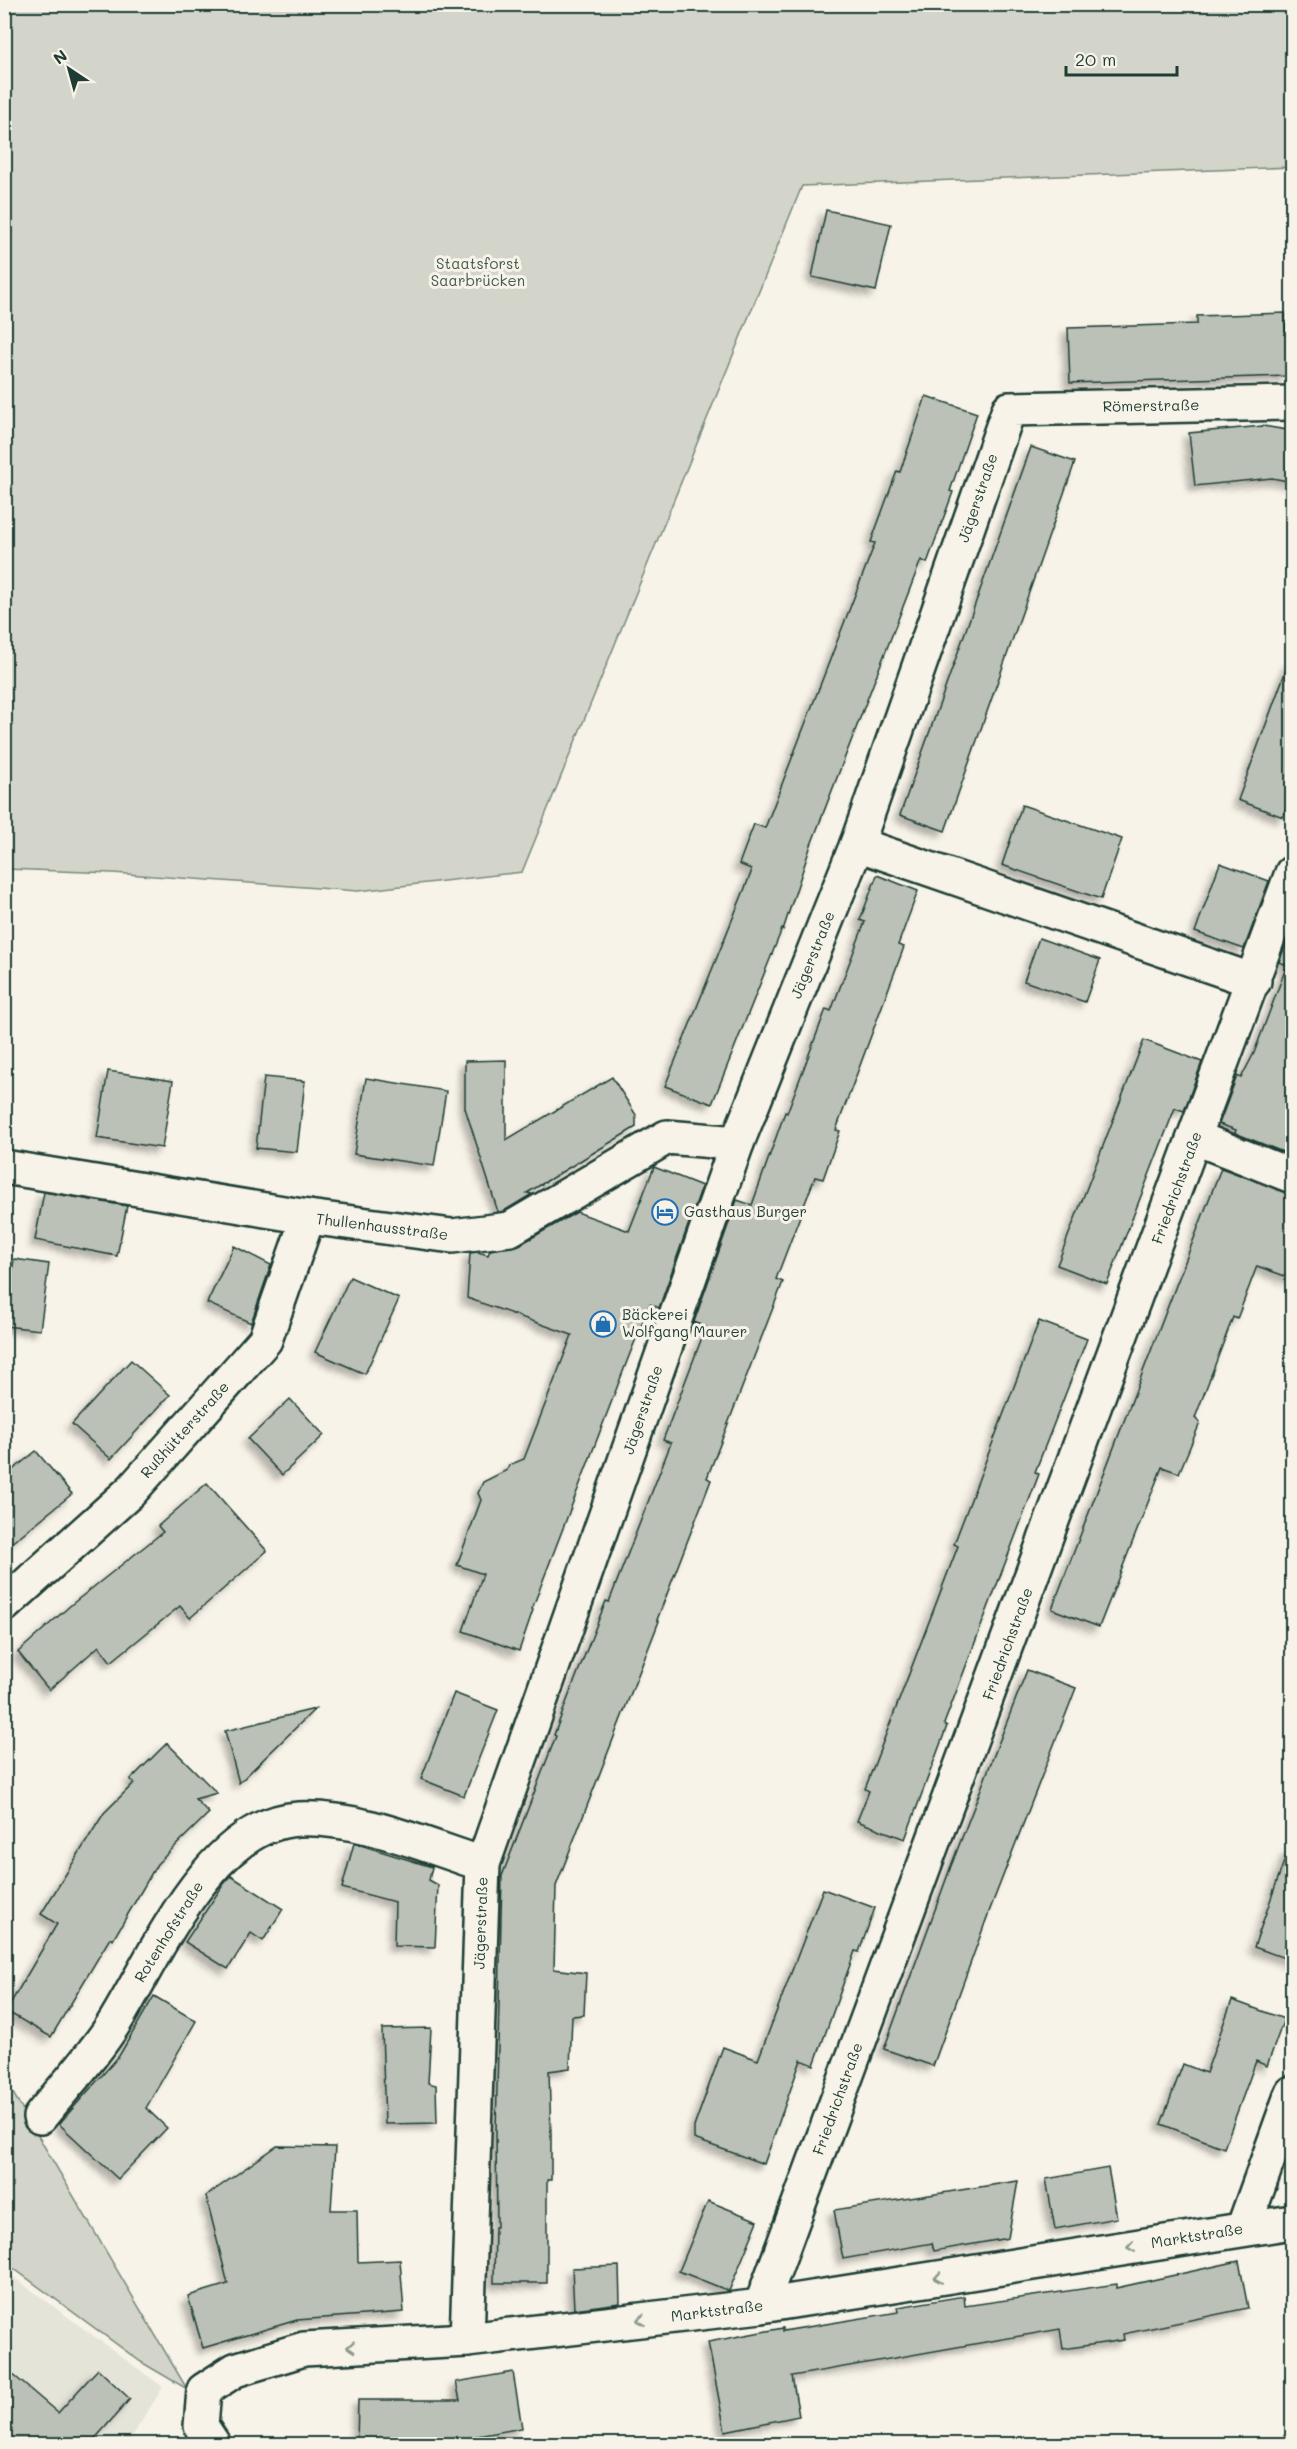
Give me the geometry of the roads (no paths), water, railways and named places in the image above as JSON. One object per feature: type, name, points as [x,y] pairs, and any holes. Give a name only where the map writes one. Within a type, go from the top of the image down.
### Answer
[{"type":"street","name":"Römerstraße","points":[[1009,410],[1293,403]]},
{"type":"street","name":"Jägerstraße","points":[[467,2340],[483,1864],[737,1143],[857,843],[1009,410]]},
{"type":"street","points":[[857,843],[1254,981]]},
{"type":"street","name":"Friedrichstraße","points":[[761,2306],[1293,873]]},
{"type":"street","name":"Thullenhausstraße","points":[[4,1167],[308,1217],[452,1236],[510,1229],[667,1137],[737,1143]]},
{"type":"street","points":[[1196,1138],[1293,1176]]},
{"type":"street","name":"Rußhütterstraße","points":[[4,1605],[131,1491],[265,1340],[308,1217]]},
{"type":"street","name":"Rotenhofstraße","points":[[40,2117],[115,2023],[194,1888],[219,1861],[260,1829],[297,1819],[352,1822],[483,1864]]},
{"type":"street","points":[[1243,2229],[1293,2093]]},
{"type":"street","name":"Marktstraße","points":[[213,2445],[201,2426],[204,2390],[235,2370],[304,2349],[467,2340],[761,2306],[1293,2222]]},
{"type":"place","name":"Gasthaus Burger","points":[[665,1212]]},
{"type":"place","name":"Bäckerei Wolfgang Maurer","points":[[603,1324]]},
{"type":"park label","name":"Staatsforst Saarbrücken","points":[[478,272]]}]
